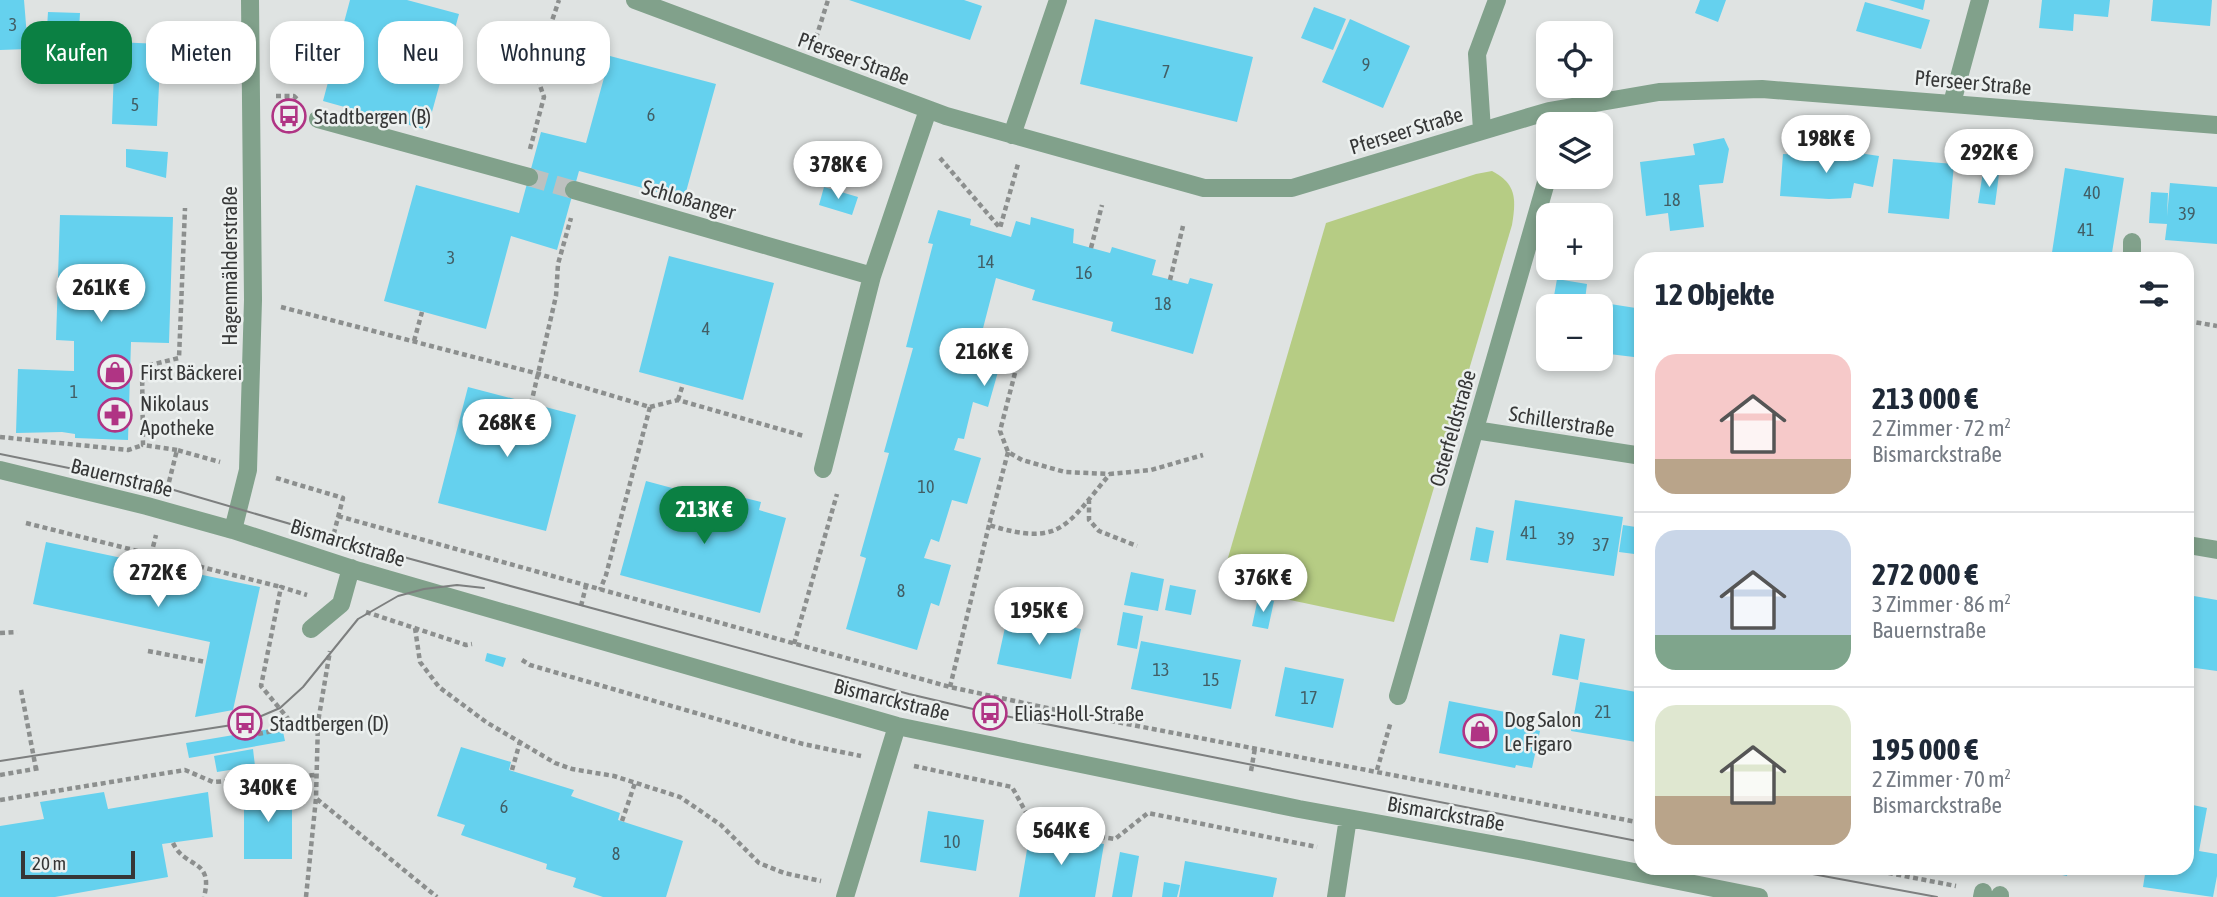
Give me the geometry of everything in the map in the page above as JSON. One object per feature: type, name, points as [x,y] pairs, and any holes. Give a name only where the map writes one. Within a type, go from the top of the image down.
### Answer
[{"type":"street","name":"Hagenmähderstraße","points":[[233,530],[248,470],[253,300],[250,0]]},
{"type":"street","name":"Pferseer Straße","points":[[635,0],[928,110],[1204,188],[1292,188],[1482,130],[1536,120]]},
{"type":"street","points":[[1018,136],[1058,0]]},
{"type":"street","points":[[1482,130],[1477,54],[1497,0]]},
{"type":"street","points":[[1952,103],[1980,0]]},
{"type":"street","name":"Pferseer Straße","points":[[1574,112],[1659,92],[1762,89],[2217,125]]},
{"type":"street","points":[[822,468],[872,276],[928,110]]},
{"type":"street","points":[[318,119],[529,177]]},
{"type":"street","name":"Osterfeldstraße","points":[[1398,696],[1544,189]]},
{"type":"street","name":"Schloßanger","points":[[574,190],[872,276]]},
{"type":"street","name":"Schillerstraße","points":[[1475,430],[1634,455]]},
{"type":"street","name":"Bauernstraße","points":[[0,470],[233,530]]},
{"type":"street","name":"Bismarckstraße","points":[[233,530],[351,568],[897,726],[1188,787],[1634,873]]},
{"type":"street","points":[[2194,546],[2217,550]]},
{"type":"street","points":[[311,629],[341,604],[351,568]]},
{"type":"street","points":[[847,892],[897,726]]},
{"type":"street","points":[[1336,897],[1348,818]]},
{"type":"street","name":"Bismarckstraße","points":[[1645,875],[1759,897]]},
{"type":"path","points":[[531,149],[544,97],[535,71],[559,0]]},
{"type":"path","points":[[807,65],[828,0]]},
{"type":"path","points":[[251,95],[294,96],[318,119]]},
{"type":"path","points":[[287,96],[289,116]]},
{"type":"path","points":[[935,152],[1000,228],[1018,136]]},
{"type":"path","points":[[1091,248],[1102,205]]},
{"type":"path","points":[[143,444],[142,367],[179,358],[185,208]]},
{"type":"path","points":[[1170,280],[1183,226]]},
{"type":"path","points":[[531,404],[556,296],[558,264],[563,247]]},
{"type":"path","points":[[253,300],[538,374],[650,407],[678,400],[829,441]]},
{"type":"path","points":[[414,341],[422,312]]},
{"type":"path","points":[[2194,322],[2217,326]]},
{"type":"path","points":[[950,687],[1008,452],[1000,431],[1015,373]]},
{"type":"path","points":[[678,400],[683,384]]},
{"type":"path","points":[[600,590],[650,407]]},
{"type":"path","points":[[0,437],[128,450],[143,444],[177,450]]},
{"type":"path","points":[[1008,452],[1022,460],[1065,472],[1110,474],[1151,470],[1203,455]]},
{"type":"path","points":[[989,526],[1014,533],[1051,534],[1070,523],[1110,474]]},
{"type":"path","points":[[1089,498],[1088,520],[1099,531],[1137,546]]},
{"type":"path","points":[[338,516],[950,687],[1075,714],[1634,820]]},
{"type":"path","points":[[26,523],[281,587]]},
{"type":"path","points":[[306,897],[316,798],[318,722],[328,657],[341,604],[466,645],[471,644]]},
{"type":"path","points":[[415,628],[420,662],[439,687],[486,722],[555,763],[572,769],[614,776],[680,797],[721,825],[759,863],[847,892]]},
{"type":"path","points":[[0,633],[17,632]]},
{"type":"path","points":[[148,651],[206,662]]},
{"type":"path","points":[[522,660],[530,665],[803,744],[1012,787],[1034,827],[1115,839],[1148,813],[1343,851]]},
{"type":"path","points":[[0,775],[38,769],[21,690]]},
{"type":"path","points":[[1377,770],[1398,696]]},
{"type":"path","points":[[258,734],[318,722]]},
{"type":"path","points":[[512,770],[520,742]]},
{"type":"path","points":[[0,800],[185,770],[213,782],[316,775]]},
{"type":"path","points":[[622,821],[635,783]]},
{"type":"path","points":[[316,798],[437,897]]},
{"type":"path","points":[[173,843],[177,851],[202,870],[208,881],[204,897]]},
{"type":"path","points":[[1896,875],[1992,895]]},
{"type":"green space","points":[[1492,171],[1506,181],[1513,194],[1512,225],[1394,622],[1220,585],[1326,223]]},
{"type":"building","points":[[0,0],[24,0],[26,21],[21,21],[21,49],[0,50]]},
{"type":"building","points":[[350,0],[407,0],[459,14],[457,21],[378,21],[378,84],[440,84],[427,130],[323,101],[328,84],[364,84],[364,21],[344,21]]},
{"type":"building","points":[[849,0],[964,0],[982,6],[970,40]]},
{"type":"building","points":[[1700,0],[1726,0],[1718,22],[1695,13]]},
{"type":"building","points":[[1889,0],[1925,0],[1923,10]]},
{"type":"building","points":[[2042,0],[2110,0],[2108,17],[2074,14],[2073,31],[2039,28]]},
{"type":"building","points":[[2153,0],[2212,0],[2210,26],[2151,21]]},
{"type":"building","points":[[1865,2],[1930,20],[1921,49],[1856,31]]},
{"type":"building","points":[[1314,7],[1346,19],[1333,50],[1301,38]]},
{"type":"building","points":[[48,12],[80,13],[80,21],[47,21]]},
{"type":"building","points":[[1095,19],[1253,57],[1237,122],[1080,84]]},
{"type":"building","points":[[1350,19],[1410,46],[1383,108],[1322,82]]},
{"type":"building","points":[[132,43],[146,43],[146,84],[159,84],[157,126],[112,124],[113,84],[132,84]]},
{"type":"building","points":[[610,56],[716,84],[684,199],[579,171],[557,250],[511,236],[486,329],[384,301],[416,185],[519,213],[541,132],[586,143],[602,84],[610,84]]},
{"type":"building","points":[[1724,138],[1729,149],[1723,183],[1699,185],[1704,227],[1670,231],[1668,213],[1646,216],[1640,162],[1695,155],[1693,144]]},
{"type":"building","points":[[126,149],[168,152],[166,178],[126,167]]},
{"type":"building","points":[[1859,153],[1879,156],[1873,187],[1854,183],[1851,198],[1780,196],[1783,154],[1859,157]]},
{"type":"building","points":[[1893,159],[1954,164],[1949,219],[1888,213]]},
{"type":"building","points":[[2065,168],[2124,178],[2112,252],[2052,252]]},
{"type":"building","points":[[1983,172],[1999,174],[1995,205],[1978,203]]},
{"type":"building","points":[[2170,183],[2217,187],[2217,244],[2165,240],[2167,224],[2149,223],[2151,192],[2168,193],[2167,216]]},
{"type":"building","points":[[824,187],[858,197],[852,215],[819,205]]},
{"type":"building","points":[[938,210],[971,219],[970,225],[1011,237],[1016,221],[1030,225],[1031,217],[1074,229],[1073,243],[1110,253],[1112,247],[1156,260],[1152,275],[1188,284],[1190,278],[1213,284],[1193,354],[1111,331],[1113,322],[1032,300],[1035,290],[996,278],[981,336],[974,334],[972,346],[1003,354],[988,407],[973,402],[964,439],[958,438],[954,450],[981,458],[967,504],[952,500],[939,542],[931,539],[924,558],[951,565],[939,606],[931,603],[917,650],[846,629],[866,558],[860,556],[889,453],[884,452],[913,348],[906,347],[933,244],[928,243]]},
{"type":"building","points":[[60,215],[173,217],[169,343],[131,342],[128,440],[75,438],[75,434],[62,432],[16,433],[18,369],[74,371],[74,341],[56,340]]},
{"type":"building","points":[[669,256],[774,283],[743,400],[639,372]]},
{"type":"building","points":[[1557,280],[1587,284],[1586,294],[1554,294]]},
{"type":"building","points":[[1613,304],[1634,308],[1634,357],[1613,354]]},
{"type":"building","points":[[468,387],[576,415],[546,531],[438,503]]},
{"type":"building","points":[[646,481],[743,507],[745,498],[761,502],[759,510],[786,518],[760,613],[620,575]]},
{"type":"building","points":[[1515,500],[1623,517],[1614,576],[1506,560]]},
{"type":"building","points":[[1623,525],[1634,527],[1634,554],[1619,552]]},
{"type":"building","points":[[1476,527],[1494,531],[1488,563],[1470,560]]},
{"type":"building","points":[[46,542],[260,587],[233,710],[195,717],[210,642],[33,604]]},
{"type":"building","points":[[1131,572],[1164,579],[1158,611],[1124,605]]},
{"type":"building","points":[[1170,585],[1196,590],[1191,615],[1165,610]]},
{"type":"building","points":[[2194,596],[2217,600],[2217,671],[2194,668]]},
{"type":"building","points":[[1258,598],[1274,601],[1268,629],[1252,626]]},
{"type":"building","points":[[1123,612],[1143,616],[1137,649],[1117,645]]},
{"type":"building","points":[[1008,614],[1081,629],[1071,679],[997,664]]},
{"type":"building","points":[[1560,634],[1585,639],[1578,680],[1552,675]]},
{"type":"building","points":[[1141,641],[1241,660],[1231,709],[1131,689]]},
{"type":"building","points":[[487,653],[506,658],[503,667],[485,661]]},
{"type":"building","points":[[1285,667],[1344,679],[1333,728],[1275,716]]},
{"type":"building","points":[[1580,682],[1634,692],[1634,742],[1571,731]]},
{"type":"building","points":[[1449,701],[1526,716],[1523,727],[1540,731],[1532,768],[1516,765],[1515,768],[1439,753]]},
{"type":"building","points":[[282,727],[285,741],[189,758],[186,743]]},
{"type":"building","points":[[461,747],[511,762],[509,770],[574,790],[571,796],[620,813],[618,820],[683,841],[666,897],[603,897],[573,887],[576,878],[546,869],[547,864],[461,835],[465,825],[437,816]]},
{"type":"building","points":[[253,749],[255,766],[217,772],[214,756]]},
{"type":"building","points":[[244,789],[292,789],[292,859],[244,859]]},
{"type":"building","points":[[104,792],[108,809],[208,792],[213,837],[162,844],[168,877],[55,897],[0,897],[0,826],[44,819],[40,802]]},
{"type":"building","points":[[2194,805],[2207,808],[2199,851],[2217,854],[2213,897],[2143,887],[2145,875],[2194,875]]},
{"type":"building","points":[[928,811],[984,820],[976,871],[920,862]]},
{"type":"building","points":[[1030,832],[1104,844],[1095,897],[1019,897]]},
{"type":"building","points":[[1120,852],[1139,856],[1132,897],[1112,897]]},
{"type":"building","points":[[1185,861],[1277,878],[1273,897],[1179,897]]},
{"type":"building","points":[[1164,882],[1180,885],[1177,897],[1162,897]]},
{"type":"tunnel","points":[[529,177],[574,190]]},
{"type":"tram line","points":[[0,454],[167,488],[407,558],[909,694],[990,713],[1634,840]]},
{"type":"tram line","points":[[0,761],[245,723],[280,708],[303,687],[358,619],[398,596],[424,589],[457,585],[484,588]]},
{"type":"tram line","points":[[1818,875],[1937,897]]},
{"type":"place","name":"Stadtbergen (B)","points":[[289,116]]},
{"type":"place","name":"First Bäckerei","points":[[115,372]]},
{"type":"place","name":"Nikolaus Apotheke","points":[[115,415]]},
{"type":"place","name":"Elias-Holl-Straße","points":[[990,713]]},
{"type":"place","name":"Stadtbergen (D)","points":[[245,723]]},
{"type":"place","name":"Dog Salon Le Figaro","points":[[1480,731]]}]
